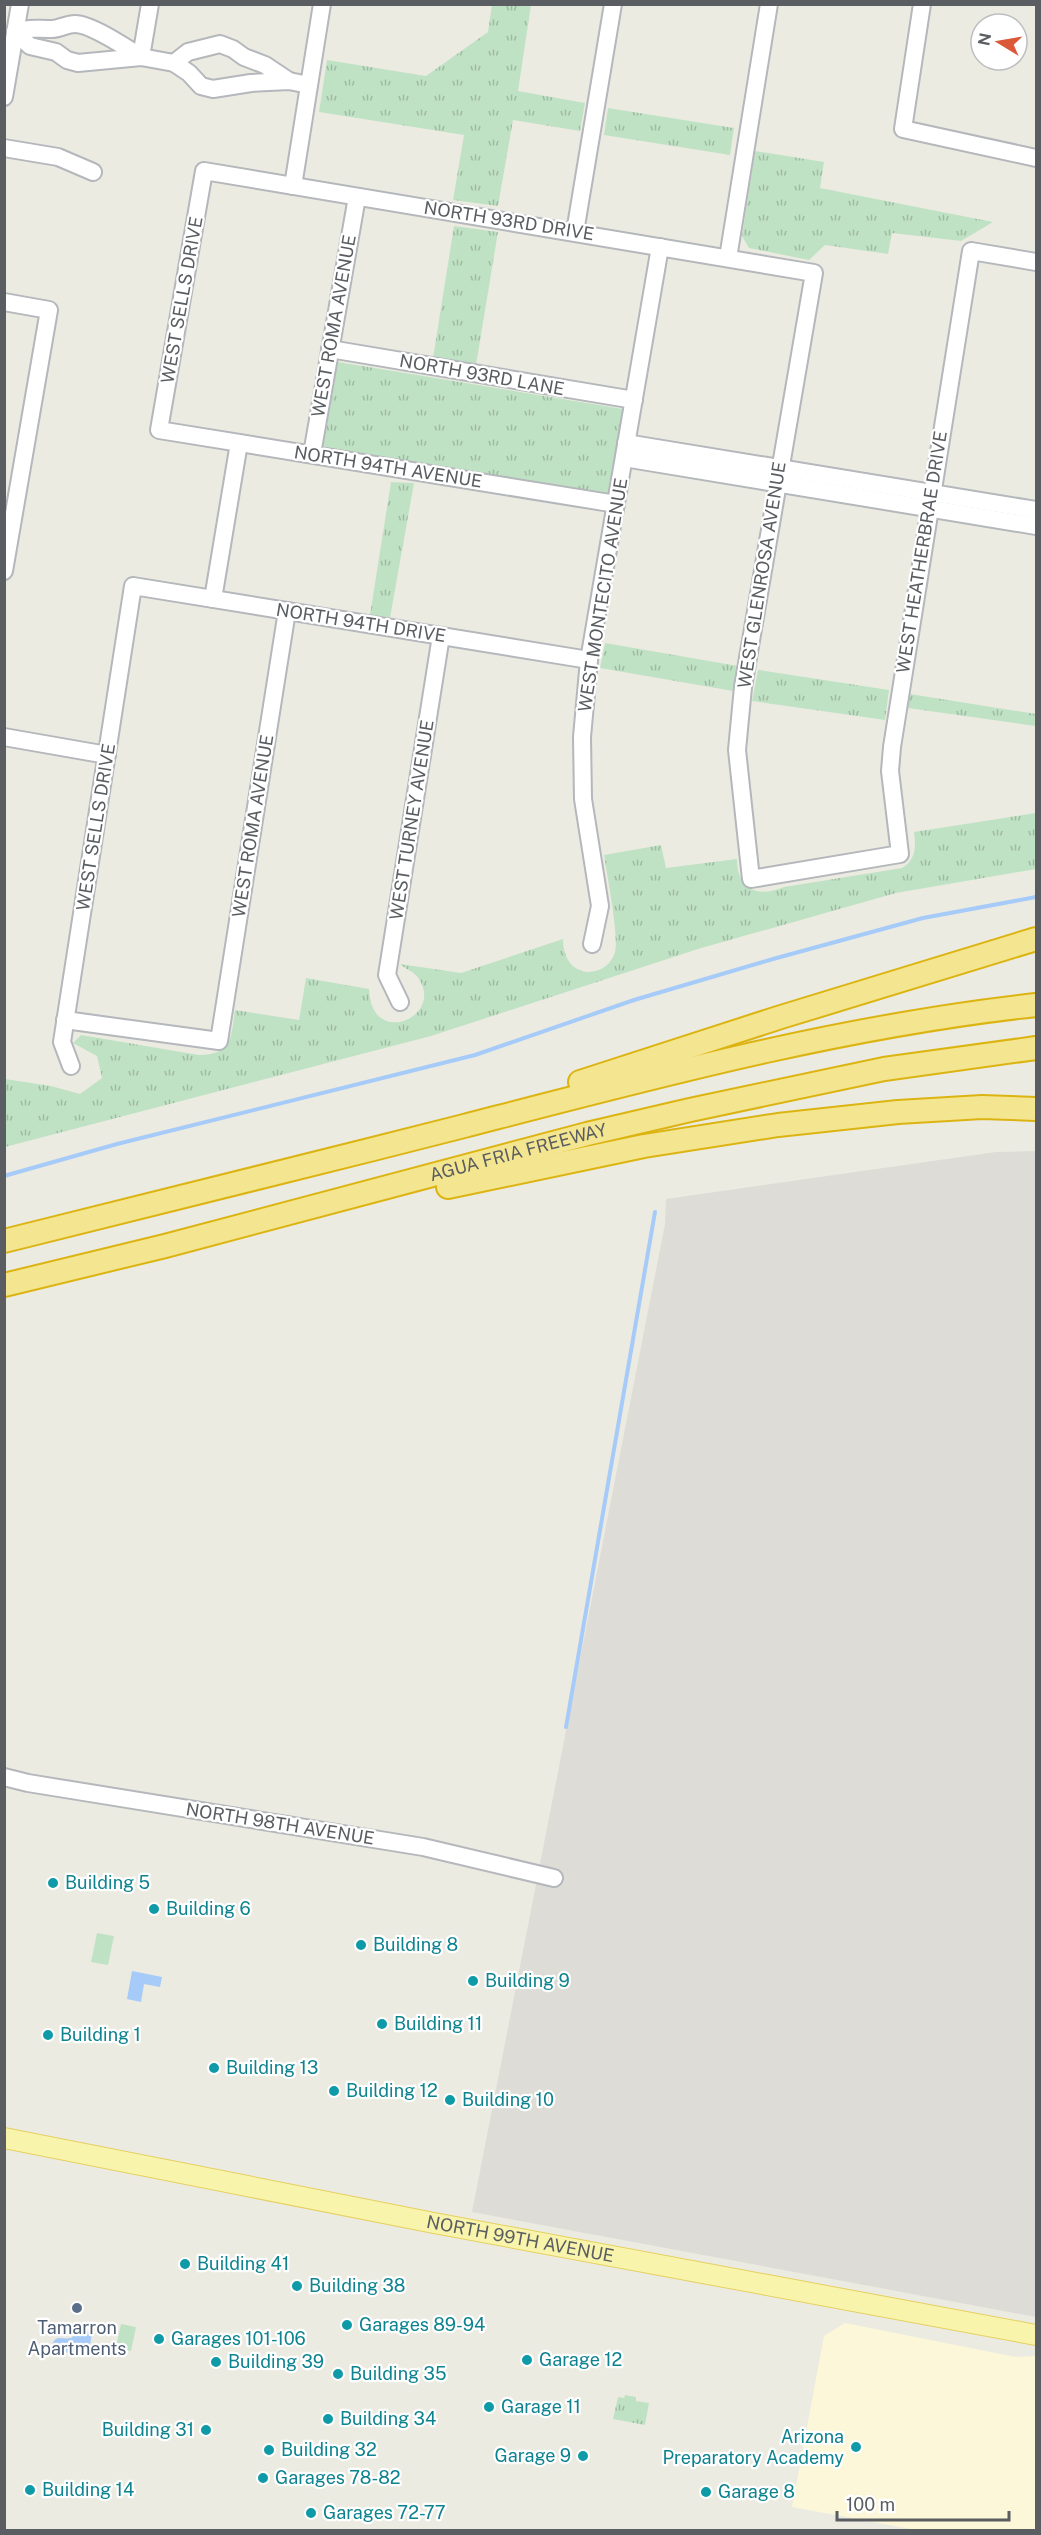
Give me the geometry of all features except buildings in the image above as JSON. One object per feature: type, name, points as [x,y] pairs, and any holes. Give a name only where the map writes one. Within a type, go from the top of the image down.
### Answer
[{"type":"highway","points":[[163,1201],[233,1173],[572,1084],[791,1013],[1036,939]]},
{"type":"highway","points":[[4,1241],[582,1095],[792,1045],[941,1016],[1036,1005]]},
{"type":"highway","name":"AGUA FRIA FREEWAY","points":[[4,1285],[165,1246],[587,1134],[690,1110],[884,1069],[1036,1048]]},
{"type":"highway","points":[[165,1246],[243,1240],[460,1184],[644,1146],[739,1130],[898,1112],[982,1107],[1036,1109]]},
{"type":"main road","name":"NORTH 99TH AVENUE","points":[[4,2138],[434,2223],[1036,2335]]},
{"type":"street","points":[[4,97],[20,4]]},
{"type":"street","points":[[142,51],[150,4]]},
{"type":"street","points":[[15,32],[30,45],[56,52],[67,60],[78,63],[142,51],[156,32],[162,4]]},
{"type":"street","points":[[293,186],[322,4]]},
{"type":"street","points":[[575,232],[613,4]]},
{"type":"street","points":[[728,258],[769,4]]},
{"type":"street","points":[[922,4],[903,129],[1036,158]]},
{"type":"street","points":[[15,32],[33,27],[54,29],[75,24],[82,25],[174,63],[189,73],[201,86],[213,89],[251,83],[289,81],[309,85]]},
{"type":"street","points":[[174,63],[188,52],[220,44],[265,65],[289,81]]},
{"type":"street","points":[[4,148],[58,157],[93,172]]},
{"type":"street","name":"NORTH 93RD DRIVE","points":[[204,171],[814,273]]},
{"type":"street","name":"WEST SELLS DRIVE","points":[[159,430],[204,171]]},
{"type":"street","name":"WEST ROMA AVENUE","points":[[312,454],[357,197]]},
{"type":"street","name":"WEST MONTECITO AVENUE","points":[[592,944],[600,906],[582,799],[582,736],[589,660],[660,247]]},
{"type":"street","name":"WEST HEATHERBRAE DRIVE","points":[[900,854],[890,763],[971,251],[1036,262]]},
{"type":"street","name":"WEST GLENROSA AVENUE","points":[[814,273],[743,683],[737,750],[739,788],[751,879],[900,854]]},
{"type":"street","points":[[4,302],[49,310],[4,571]]},
{"type":"street","name":"NORTH 93RD LANE","points":[[330,349],[634,400]]},
{"type":"street","name":"NORTH 94TH AVENUE","points":[[159,430],[616,504]]},
{"type":"street","points":[[213,599],[239,443]]},
{"type":"street","points":[[625,451],[930,501],[1036,526]]},
{"type":"street","points":[[930,501],[1036,510]]},
{"type":"street","name":"WEST SELLS DRIVE","points":[[71,1066],[62,1042],[133,586]]},
{"type":"street","name":"NORTH 94TH DRIVE","points":[[133,586],[589,660]]},
{"type":"street","name":"WEST ROMA AVENUE","points":[[65,1020],[219,1041],[287,611]]},
{"type":"street","name":"WEST TURNEY AVENUE","points":[[400,1002],[387,975],[441,636]]},
{"type":"street","points":[[4,736],[107,754]]},
{"type":"street","name":"NORTH 98TH AVENUE","points":[[4,1777],[28,1783],[423,1847],[554,1878]]},
{"type":"shaded area","points":[[1036,1151],[1036,2317],[472,2212],[665,1224],[666,1199],[996,1152]]},
{"type":"shaded area","points":[[845,2323],[1016,2357],[1036,2356],[1036,2530],[916,2530],[792,2507],[824,2336]]},
{"type":"green space","points":[[492,5],[531,5],[518,91],[585,103],[580,131],[513,120],[498,206],[453,200],[464,135],[319,112],[327,60],[426,76],[488,32]]},
{"type":"green space","points":[[608,108],[734,128],[730,155],[604,135]]},
{"type":"green space","points":[[755,151],[824,162],[820,188],[993,222],[961,241],[892,233],[888,254],[825,245],[809,260],[749,248],[742,236]]},
{"type":"green space","points":[[454,226],[498,232],[476,365],[433,358]]},
{"type":"green space","points":[[338,362],[623,409],[610,497],[323,448]]},
{"type":"green space","points":[[391,482],[414,483],[390,618],[370,615]]},
{"type":"green space","points":[[605,643],[738,666],[733,691],[600,668]]},
{"type":"green space","points":[[758,670],[889,690],[885,720],[752,701]]},
{"type":"green space","points":[[910,694],[1036,714],[1036,726],[908,708]]},
{"type":"green space","points":[[1036,813],[1036,869],[896,893],[698,949],[431,1036],[5,1147],[5,1079],[51,1086],[80,1094],[102,1078],[97,1056],[73,1043],[81,1035],[199,1055],[210,1054],[224,1048],[228,1042],[235,1010],[299,1020],[306,978],[369,989],[373,1007],[381,1018],[392,1022],[404,1021],[415,1015],[422,1005],[424,993],[417,976],[400,964],[461,973],[563,939],[565,953],[570,963],[577,969],[586,972],[604,968],[615,952],[616,944],[604,855],[661,845],[666,868],[737,859],[738,870],[745,884],[751,889],[766,892],[902,868],[910,861],[914,852],[914,832]]},
{"type":"green space","points":[[97,1933],[114,1936],[108,1965],[91,1962]]},
{"type":"green space","points":[[121,2324],[136,2327],[131,2351],[116,2347]]},
{"type":"green space","points":[[625,2395],[636,2397],[636,2401],[649,2403],[645,2425],[613,2419],[618,2397],[624,2398]]},
{"type":"water","points":[[132,1971],[162,1977],[160,1987],[144,1984],[141,2002],[127,1999]]},
{"type":"water","points":[[80,2331],[92,2334],[90,2345],[76,2354],[54,2350],[52,2345],[55,2340],[71,2338]]},
{"type":"waterway","points":[[4,1176],[117,1144],[475,1055],[634,1000],[923,918],[1036,897]]},
{"type":"waterway","points":[[566,1727],[655,1212]]},
{"type":"place","name":"Building 5","points":[[53,1883]]},
{"type":"place","name":"Building 6","points":[[154,1909]]},
{"type":"place","name":"Building 8","points":[[361,1945]]},
{"type":"place","name":"Building 9","points":[[473,1981]]},
{"type":"place","name":"Building 11","points":[[382,2024]]},
{"type":"place","name":"Building 1","points":[[48,2035]]},
{"type":"place","name":"Building 13","points":[[214,2068]]},
{"type":"place","name":"Building 12","points":[[334,2091]]},
{"type":"place","name":"Building 10","points":[[450,2100]]},
{"type":"place","name":"Building 41","points":[[185,2264]]},
{"type":"place","name":"Building 38","points":[[297,2286]]},
{"type":"place","name":"Tamarron Apartments","points":[[77,2308]]},
{"type":"place","name":"Garages 89-94","points":[[347,2325]]},
{"type":"place","name":"Garages 101-106","points":[[159,2339]]},
{"type":"place","name":"Garage 12","points":[[527,2360]]},
{"type":"place","name":"Building 39","points":[[216,2362]]},
{"type":"place","name":"Building 35","points":[[338,2374]]},
{"type":"place","name":"Garage 11","points":[[489,2407]]},
{"type":"place","name":"Building 34","points":[[328,2419]]},
{"type":"place","name":"Building 31","points":[[206,2430]]},
{"type":"place","name":"Arizona Preparatory Academy","points":[[856,2447]]},
{"type":"place","name":"Building 32","points":[[269,2450]]},
{"type":"place","name":"Garage 9","points":[[583,2456]]},
{"type":"place","name":"Garages 78-82","points":[[263,2478]]},
{"type":"place","name":"Building 14","points":[[30,2490]]},
{"type":"place","name":"Garage 8","points":[[706,2492]]},
{"type":"place","name":"Garages 72-77","points":[[311,2513]]}]
